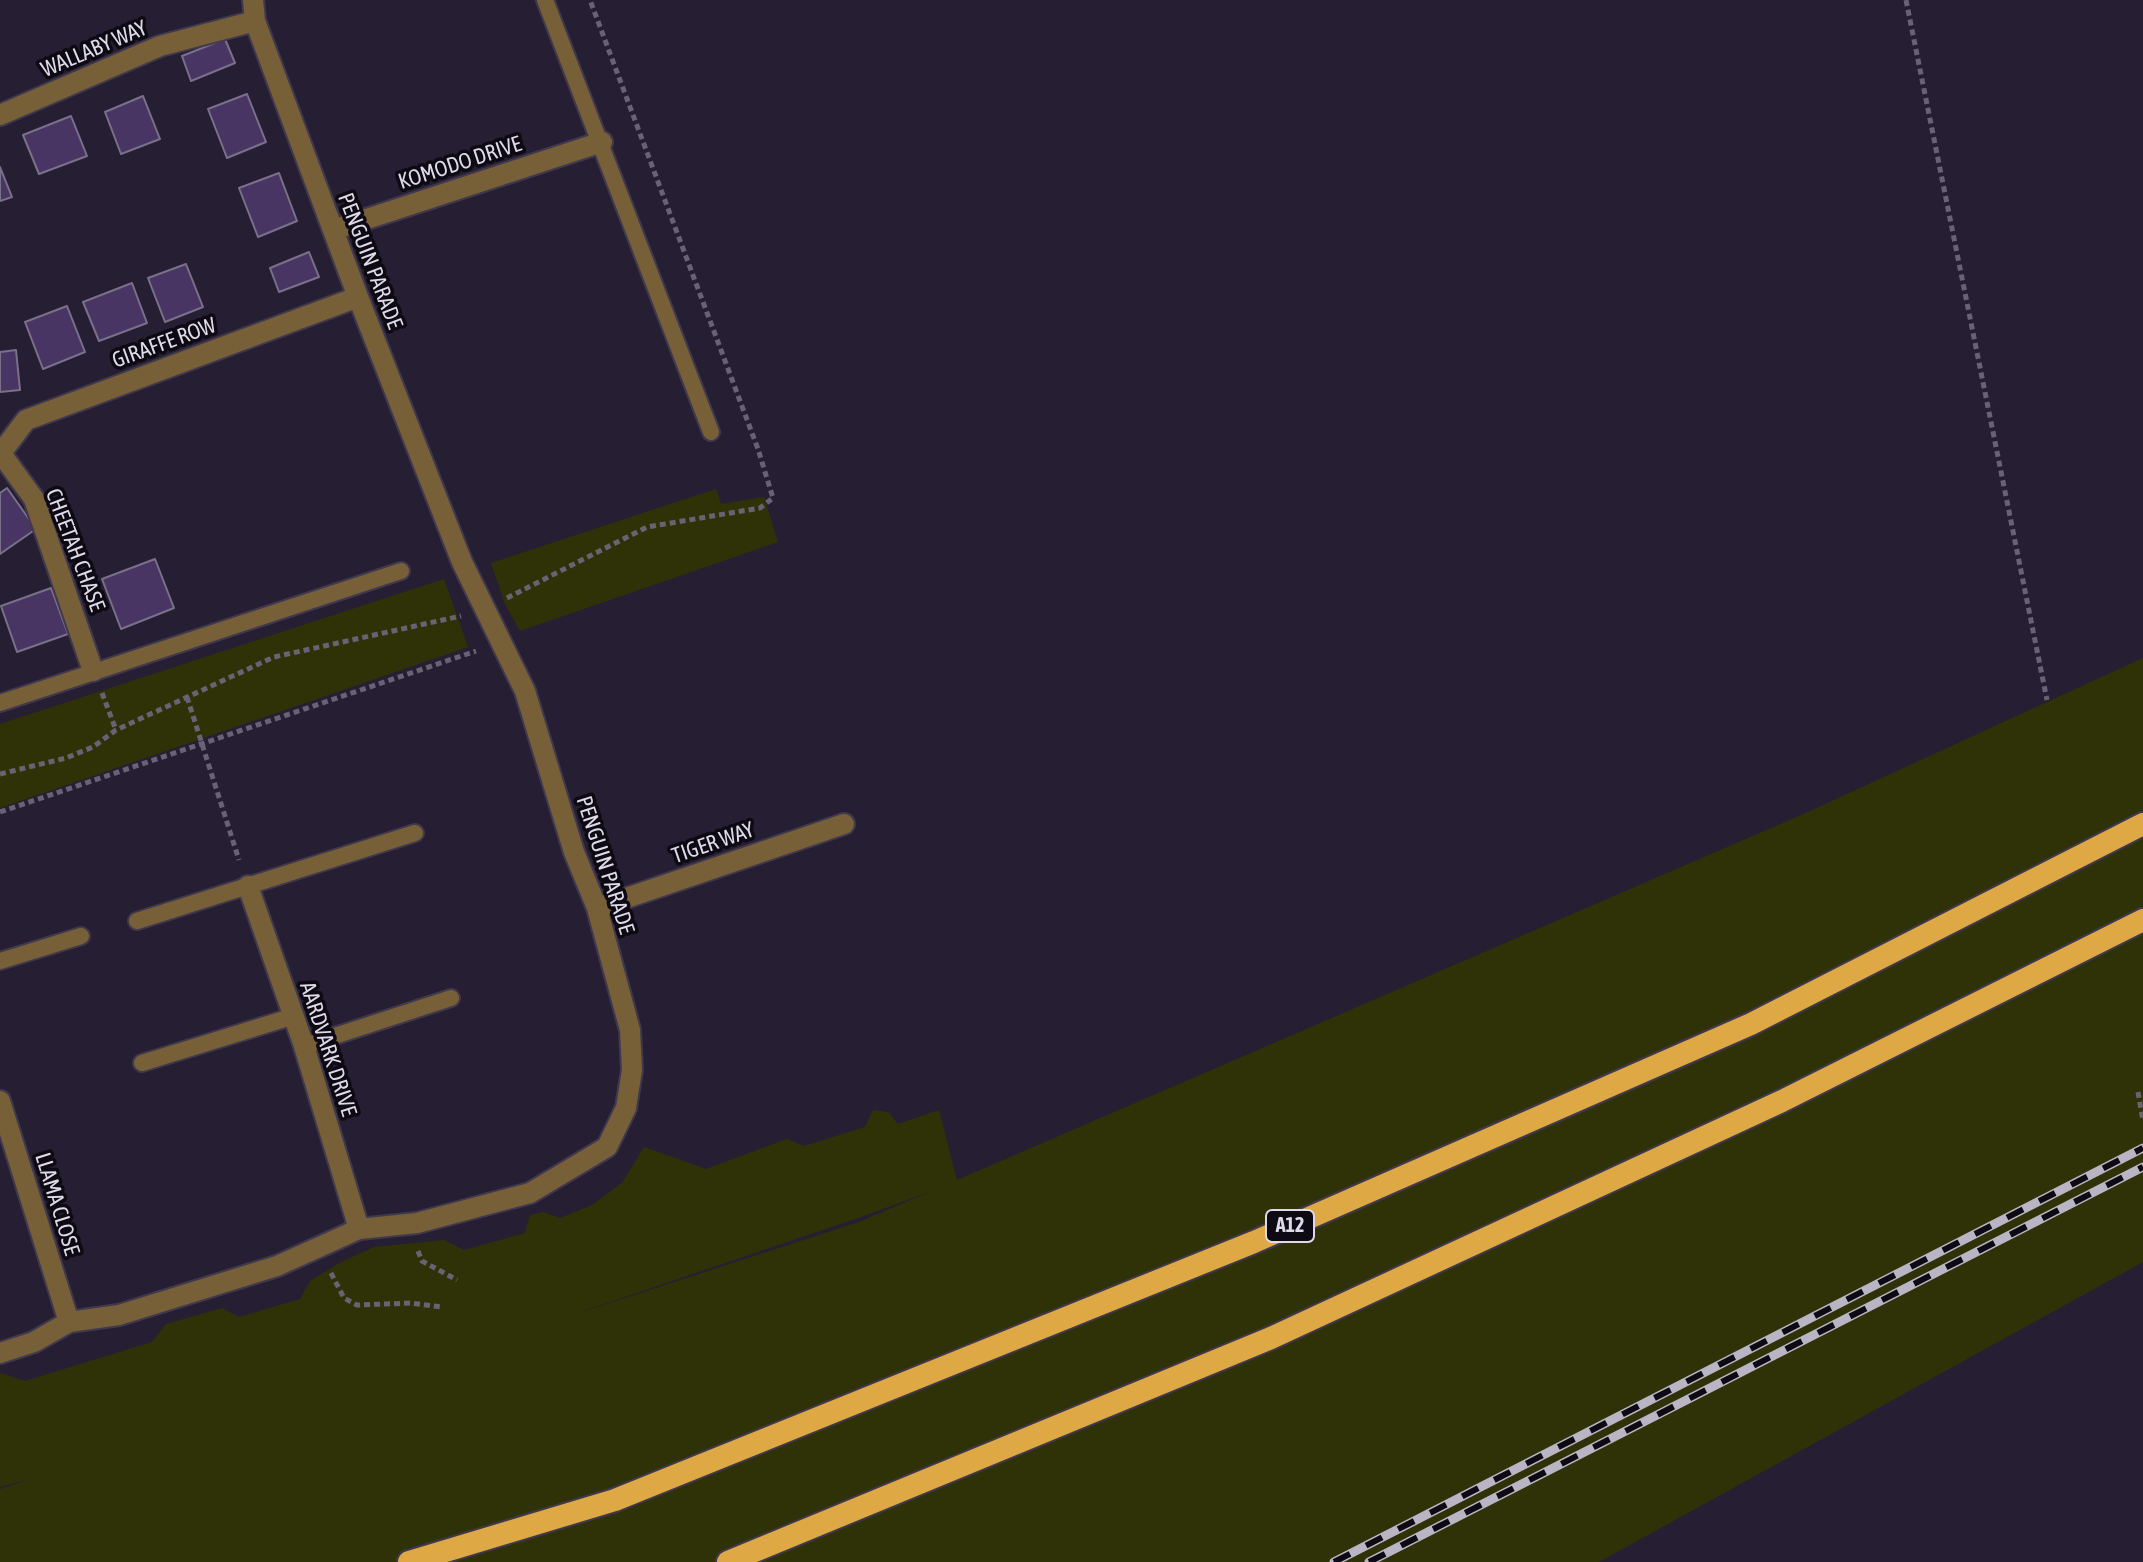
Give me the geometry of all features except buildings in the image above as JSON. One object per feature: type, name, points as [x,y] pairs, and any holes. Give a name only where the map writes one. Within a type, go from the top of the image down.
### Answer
[{"type":"highway","name":"A12","points":[[409,1562],[615,1500],[1254,1242],[1751,1024],[2143,824]]},
{"type":"highway","points":[[728,1562],[1271,1338],[1782,1101],[2143,920]]},
{"type":"street","name":"PENGUIN PARADE","points":[[0,1353],[34,1342],[69,1322],[119,1315],[277,1266],[359,1229],[412,1223],[530,1193],[583,1165],[607,1147],[626,1108],[632,1070],[630,1030],[597,908],[574,852],[525,691],[482,608],[358,297],[255,21],[253,0]]},
{"type":"street","name":"WALLABY WAY","points":[[0,115],[160,46],[255,21]]},
{"type":"street","name":"KOMODO DRIVE","points":[[333,230],[602,142]]},
{"type":"street","name":"GIRAFFE ROW","points":[[1,452],[26,420],[358,297]]},
{"type":"street","name":"CHEETAH CHASE","points":[[1,452],[34,499],[93,671]]},
{"type":"street","name":"TIGER WAY","points":[[597,908],[844,824]]},
{"type":"street","name":"AARDVARK DRIVE","points":[[248,886],[304,1046],[359,1229]]},
{"type":"street","name":"LLAMA CLOSE","points":[[1,1105],[69,1322]]},
{"type":"lane","points":[[545,0],[711,432]]},
{"type":"lane","points":[[0,703],[401,571]]},
{"type":"lane","points":[[137,921],[415,833]]},
{"type":"lane","points":[[0,961],[81,936]]},
{"type":"lane","points":[[304,1046],[451,998]]},
{"type":"lane","points":[[142,1063],[294,1016]]},
{"type":"path","points":[[0,774],[66,758],[93,747],[116,730],[274,657],[447,622],[523,591],[647,527],[760,508],[773,498],[742,406],[590,0]]},
{"type":"path","points":[[1906,0],[2047,700]]},
{"type":"path","points":[[0,812],[500,643]]},
{"type":"path","points":[[93,671],[116,730]]},
{"type":"path","points":[[187,697],[248,886]]},
{"type":"path","points":[[2138,1092],[2143,1121]]},
{"type":"path","points":[[412,1223],[422,1261],[457,1280]]},
{"type":"path","points":[[317,1248],[344,1298],[357,1305],[411,1303],[441,1307]]},
{"type":"green space","points":[[716,489],[721,504],[764,497],[778,542],[520,631],[505,604],[491,563]]},
{"type":"green space","points":[[444,579],[468,647],[0,808],[0,724]]},
{"type":"green space","points":[[2143,658],[2143,1262],[1599,1562],[0,1562],[0,1489],[30,1479],[0,1487],[0,1373],[25,1381],[152,1342],[166,1324],[222,1308],[239,1317],[300,1299],[310,1281],[374,1247],[444,1240],[464,1250],[525,1233],[530,1215],[543,1212],[560,1218],[592,1205],[622,1183],[644,1147],[706,1169],[787,1139],[804,1146],[865,1127],[873,1110],[888,1112],[898,1124],[939,1110],[957,1180],[1799,816]],"holes":[[[929,1192],[859,1222],[560,1319]]]},
{"type":"railway","points":[[1334,1562],[2143,1148]]},
{"type":"railway","points":[[1369,1562],[2143,1167]]}]
